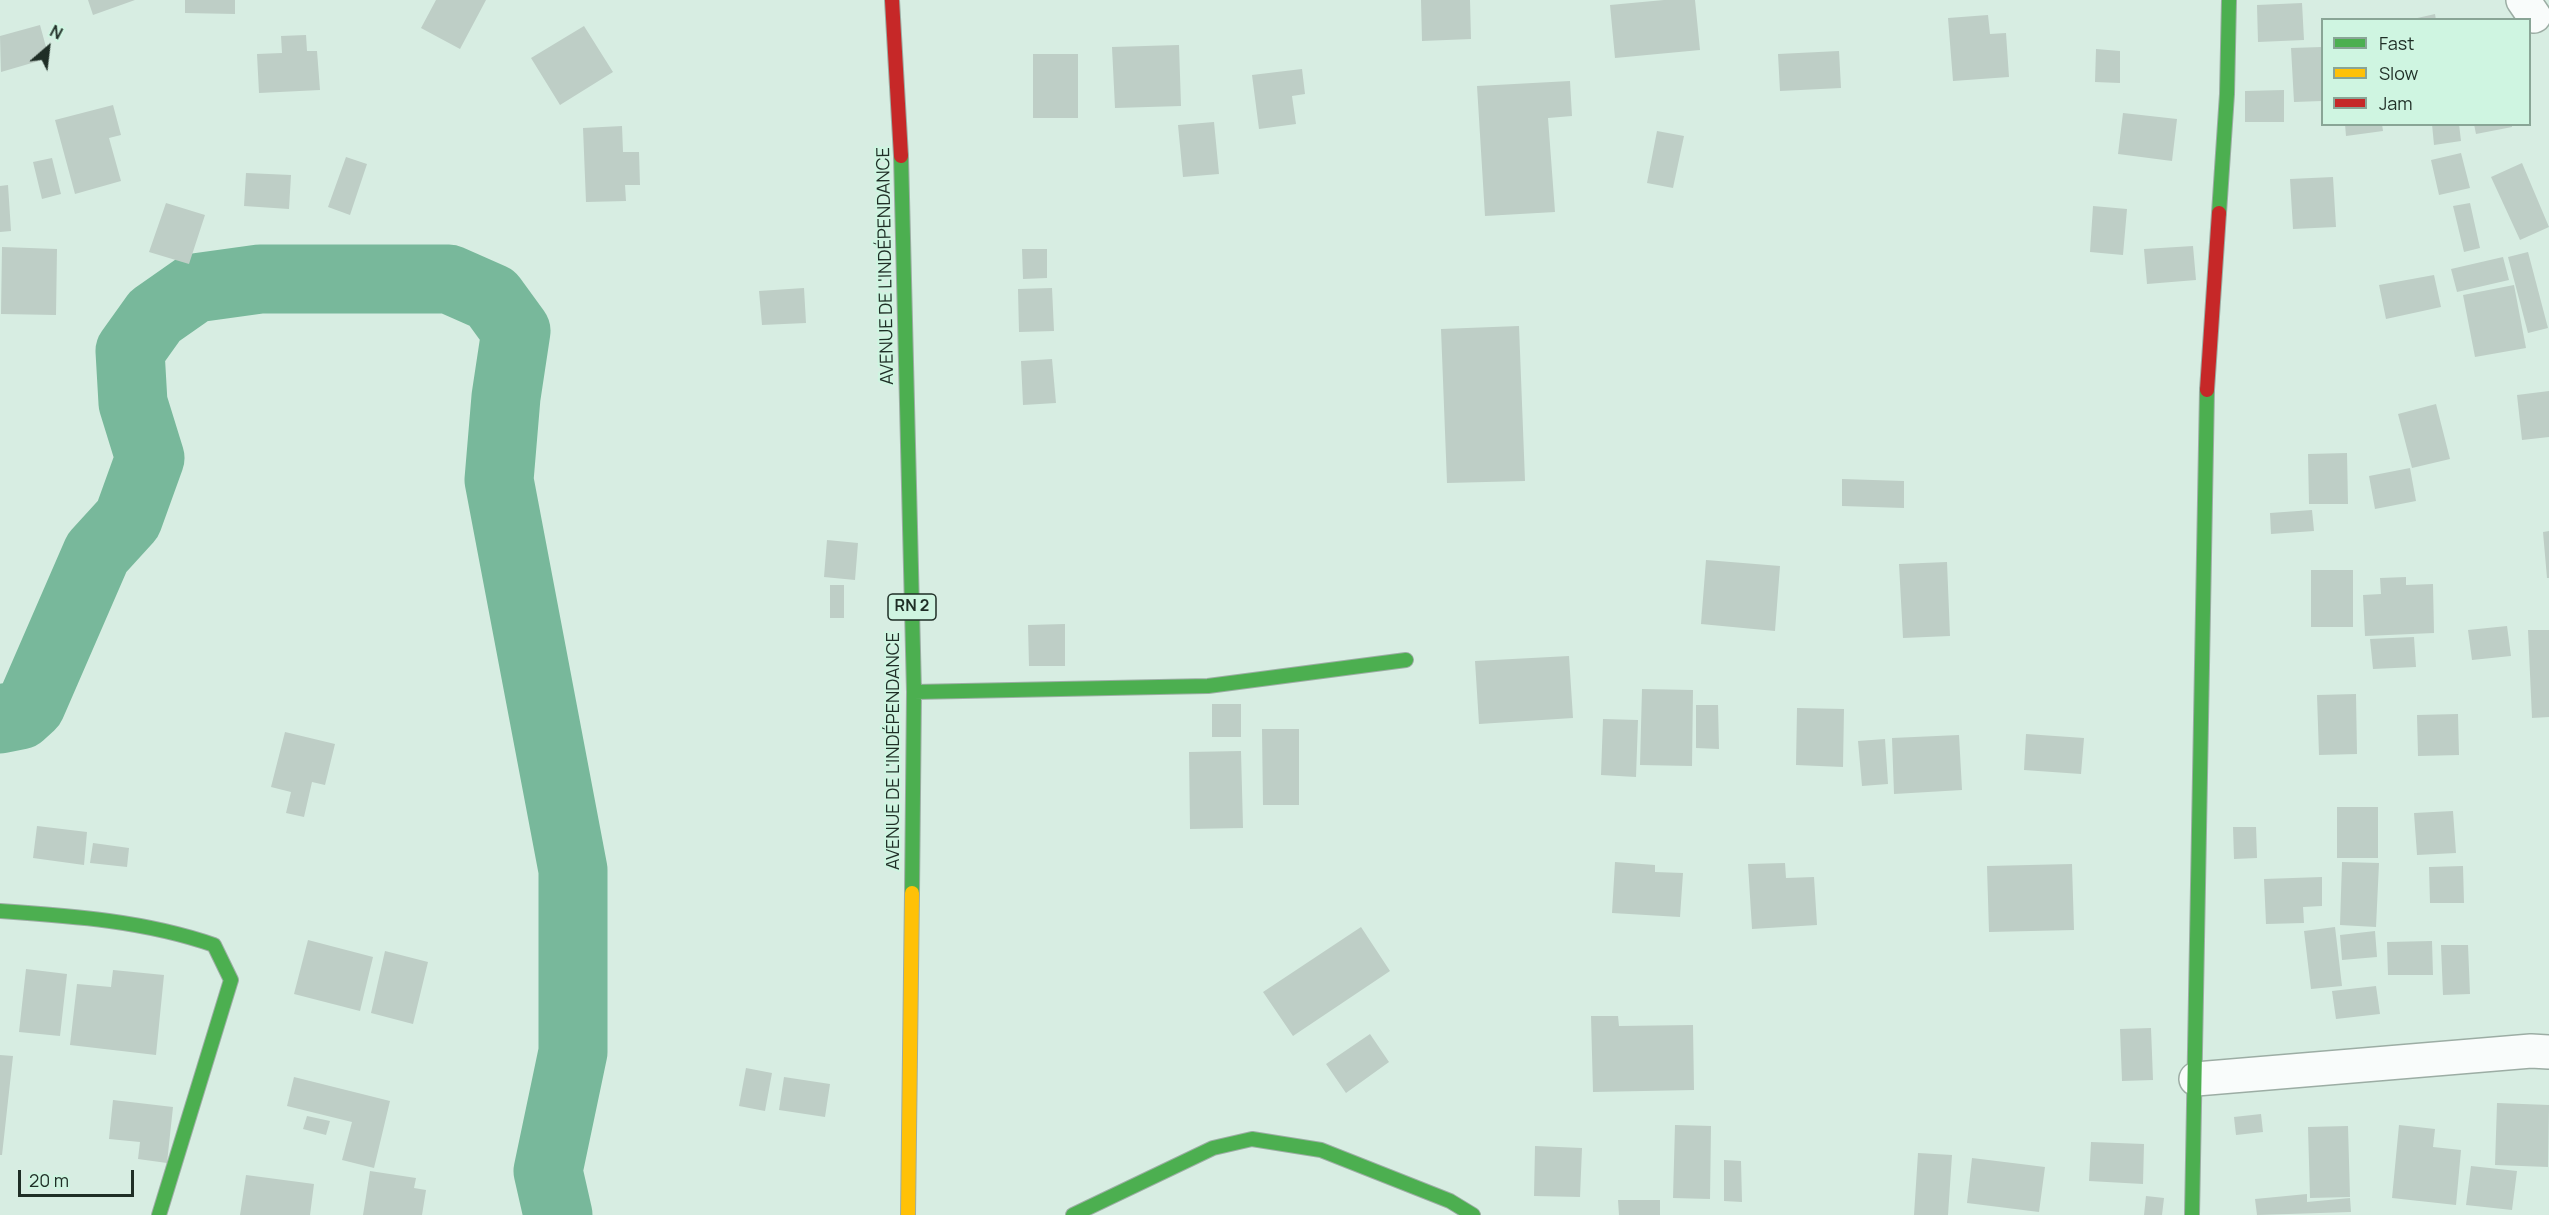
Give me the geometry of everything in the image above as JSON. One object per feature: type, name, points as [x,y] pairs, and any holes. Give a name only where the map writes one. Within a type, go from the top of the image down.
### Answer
[{"type":"street","name":"AVENUE DE L'INDÉPENDANCE","points":[[892,0],[900,122],[914,692],[908,1215]]},
{"type":"street","points":[[2192,1215],[2207,386],[2227,94],[2229,0]]},
{"type":"street","points":[[914,692],[1208,686],[1406,660]]},
{"type":"street","points":[[0,910],[104,919],[194,937],[214,945],[231,980],[159,1215]]},
{"type":"street","points":[[2196,1079],[2531,1051],[2549,1052]]},
{"type":"street","points":[[1073,1215],[1213,1148],[1252,1139],[1320,1150],[1450,1201],[1473,1215]]},
{"type":"building","points":[[88,0],[135,0],[93,15]]},
{"type":"building","points":[[185,0],[235,0],[235,14],[185,13]]},
{"type":"building","points":[[436,0],[486,0],[460,49],[421,28]]},
{"type":"building","points":[[1421,0],[1470,0],[1471,39],[1422,41]]},
{"type":"building","points":[[1664,0],[1695,0],[1700,50],[1615,58],[1610,5]]},
{"type":"building","points":[[2302,3],[2304,40],[2258,42],[2257,5]]},
{"type":"building","points":[[2435,14],[2436,18],[2417,18]]},
{"type":"building","points":[[1988,15],[1990,34],[2006,33],[2009,77],[1953,81],[1948,18]]},
{"type":"building","points":[[40,25],[49,58],[1,72],[0,36]]},
{"type":"building","points":[[584,26],[613,72],[560,105],[531,58]]},
{"type":"building","points":[[306,35],[307,51],[317,51],[320,90],[259,93],[257,54],[282,53],[281,36]]},
{"type":"building","points":[[1179,45],[1181,106],[1115,108],[1112,47]]},
{"type":"building","points":[[2321,47],[2321,101],[2294,102],[2291,48]]},
{"type":"building","points":[[2096,49],[2120,51],[2120,83],[2095,82]]},
{"type":"building","points":[[1839,51],[1841,88],[1780,91],[1778,54]]},
{"type":"building","points":[[1033,54],[1078,54],[1078,118],[1033,118]]},
{"type":"building","points":[[1302,69],[1305,94],[1292,96],[1296,124],[1259,129],[1252,75]]},
{"type":"building","points":[[1570,81],[1572,116],[1548,118],[1555,212],[1485,216],[1477,86]]},
{"type":"building","points":[[2284,90],[2284,122],[2245,122],[2245,91]]},
{"type":"building","points":[[113,105],[121,135],[109,138],[121,181],[75,194],[55,120]]},
{"type":"building","points":[[2123,113],[2177,119],[2172,161],[2118,154]]},
{"type":"building","points":[[1214,122],[1219,174],[1183,177],[1178,125]]},
{"type":"building","points":[[622,126],[623,152],[639,152],[640,185],[625,185],[626,201],[586,202],[583,128]]},
{"type":"building","points":[[2345,126],[2382,126],[2383,131],[2346,136]]},
{"type":"building","points":[[2432,126],[2459,126],[2461,141],[2434,145]]},
{"type":"building","points":[[2474,126],[2512,126],[2512,127],[2476,134]]},
{"type":"building","points":[[1657,131],[1684,136],[1673,188],[1647,183]]},
{"type":"building","points":[[2461,153],[2470,188],[2439,195],[2431,160]]},
{"type":"building","points":[[346,157],[367,164],[350,215],[328,207]]},
{"type":"building","points":[[52,158],[61,194],[42,199],[33,162]]},
{"type":"building","points":[[2522,163],[2549,227],[2520,240],[2491,177]]},
{"type":"building","points":[[246,173],[291,175],[289,209],[244,206]]},
{"type":"building","points":[[2333,177],[2336,227],[2293,229],[2290,179]]},
{"type":"building","points":[[8,185],[11,231],[0,232],[0,186]]},
{"type":"building","points":[[166,203],[205,215],[189,264],[149,252]]},
{"type":"building","points":[[2470,203],[2480,248],[2464,252],[2453,206]]},
{"type":"building","points":[[2093,206],[2127,209],[2123,255],[2090,252]]},
{"type":"building","points":[[2193,246],[2196,280],[2147,284],[2144,249]]},
{"type":"building","points":[[2,247],[57,249],[56,315],[1,314]]},
{"type":"building","points":[[1022,249],[1047,249],[1047,278],[1023,279]]},
{"type":"building","points":[[2528,252],[2548,328],[2528,333],[2508,257]]},
{"type":"building","points":[[2503,257],[2509,280],[2457,292],[2451,269]]},
{"type":"building","points":[[2434,275],[2441,307],[2386,319],[2379,285]]},
{"type":"building","points":[[2514,285],[2526,348],[2475,357],[2463,295]]},
{"type":"building","points":[[804,288],[806,323],[762,325],[759,291]]},
{"type":"building","points":[[1052,288],[1054,331],[1019,332],[1018,289]]},
{"type":"building","points":[[1519,326],[1525,481],[1447,483],[1441,329]]},
{"type":"building","points":[[1052,359],[1056,403],[1023,405],[1021,361]]},
{"type":"building","points":[[2549,391],[2549,437],[2522,440],[2517,395]]},
{"type":"building","points":[[2436,404],[2450,459],[2412,468],[2398,414]]},
{"type":"building","points":[[2347,453],[2348,504],[2309,504],[2308,454]]},
{"type":"building","points":[[2410,468],[2416,501],[2375,509],[2369,476]]},
{"type":"building","points":[[1842,479],[1904,481],[1904,508],[1842,506]]},
{"type":"building","points":[[2312,510],[2314,531],[2271,534],[2270,513]]},
{"type":"building","points":[[2549,531],[2549,578],[2547,578],[2543,532]]},
{"type":"building","points":[[827,540],[858,543],[855,580],[824,577]]},
{"type":"building","points":[[1706,560],[1780,566],[1775,631],[1701,624]]},
{"type":"building","points":[[1947,562],[1950,636],[1903,638],[1899,564]]},
{"type":"building","points":[[2311,570],[2353,570],[2353,627],[2311,627]]},
{"type":"building","points":[[2406,577],[2406,585],[2433,584],[2434,633],[2365,636],[2363,595],[2381,594],[2380,578]]},
{"type":"building","points":[[830,585],[844,585],[844,618],[830,618]]},
{"type":"building","points":[[1065,624],[1065,666],[1029,666],[1028,625]]},
{"type":"building","points":[[2507,626],[2511,656],[2472,660],[2468,630]]},
{"type":"building","points":[[2528,630],[2549,630],[2549,717],[2532,718]]},
{"type":"building","points":[[2414,637],[2416,667],[2373,669],[2370,639]]},
{"type":"building","points":[[1569,656],[1573,718],[1479,724],[1475,661]]},
{"type":"building","points":[[1642,689],[1693,690],[1692,766],[1640,765]]},
{"type":"building","points":[[2356,694],[2357,754],[2319,755],[2317,695]]},
{"type":"building","points":[[1212,704],[1241,704],[1241,737],[1212,737]]},
{"type":"building","points":[[1696,705],[1718,705],[1719,749],[1696,748]]},
{"type":"building","points":[[1797,708],[1844,709],[1843,767],[1796,765]]},
{"type":"building","points":[[2458,714],[2459,755],[2418,756],[2417,715]]},
{"type":"building","points":[[1603,719],[1638,720],[1636,777],[1601,775]]},
{"type":"building","points":[[1262,729],[1299,729],[1299,805],[1263,805]]},
{"type":"building","points":[[285,732],[335,744],[325,785],[312,782],[304,817],[286,813],[291,792],[271,787]]},
{"type":"building","points":[[2026,734],[2084,738],[2081,774],[2024,770]]},
{"type":"building","points":[[1959,735],[1962,790],[1894,794],[1892,738]]},
{"type":"building","points":[[1885,739],[1888,784],[1862,786],[1858,741]]},
{"type":"building","points":[[1241,751],[1243,828],[1190,829],[1189,752]]},
{"type":"building","points":[[2337,807],[2378,807],[2378,858],[2337,858]]},
{"type":"building","points":[[2453,811],[2456,853],[2417,855],[2414,813]]},
{"type":"building","points":[[37,826],[87,832],[84,865],[33,858]]},
{"type":"building","points":[[2233,827],[2256,827],[2257,858],[2234,859]]},
{"type":"building","points":[[93,843],[129,848],[127,867],[90,863]]},
{"type":"building","points":[[1615,862],[1655,865],[1655,872],[1683,873],[1680,917],[1612,913]]},
{"type":"building","points":[[2342,862],[2379,863],[2376,927],[2340,925]]},
{"type":"building","points":[[1785,863],[1786,878],[1814,877],[1817,925],[1752,929],[1748,864]]},
{"type":"building","points":[[2072,864],[2074,930],[1989,932],[1987,866]]},
{"type":"building","points":[[2463,866],[2464,903],[2430,903],[2429,867]]},
{"type":"building","points":[[2322,877],[2322,906],[2303,907],[2304,923],[2266,924],[2264,879]]},
{"type":"building","points":[[1361,927],[1390,971],[1293,1036],[1263,992]]},
{"type":"building","points":[[2335,927],[2342,986],[2311,989],[2304,931]]},
{"type":"building","points":[[2375,931],[2377,957],[2342,960],[2340,935]]},
{"type":"building","points":[[308,940],[373,957],[360,1011],[294,994]]},
{"type":"building","points":[[2432,941],[2433,975],[2388,975],[2387,942]]},
{"type":"building","points":[[2441,945],[2468,945],[2470,994],[2443,995]]},
{"type":"building","points":[[385,951],[428,962],[413,1024],[371,1013]]},
{"type":"building","points":[[26,969],[67,974],[60,1036],[19,1032]]},
{"type":"building","points":[[113,970],[164,975],[156,1055],[70,1045],[77,984],[111,987]]},
{"type":"building","points":[[2376,986],[2380,1014],[2336,1019],[2332,991]]},
{"type":"building","points":[[1591,1016],[1618,1016],[1619,1026],[1693,1025],[1694,1090],[1593,1092]]},
{"type":"building","points":[[2151,1028],[2153,1080],[2122,1081],[2120,1029]]},
{"type":"building","points":[[1370,1034],[1389,1062],[1346,1093],[1326,1064]]},
{"type":"building","points":[[0,1055],[13,1056],[2,1155],[0,1155]]},
{"type":"building","points":[[746,1068],[772,1073],[765,1111],[739,1106]]},
{"type":"building","points":[[294,1077],[390,1101],[374,1168],[342,1160],[352,1122],[287,1106]]},
{"type":"building","points":[[784,1077],[830,1084],[825,1117],[779,1110]]},
{"type":"building","points":[[113,1100],[173,1107],[167,1163],[138,1159],[140,1142],[109,1139]]},
{"type":"building","points":[[2497,1103],[2549,1105],[2548,1167],[2495,1165]]},
{"type":"building","points":[[2261,1114],[2263,1132],[2236,1135],[2234,1117]]},
{"type":"building","points":[[307,1116],[330,1121],[326,1135],[303,1129]]},
{"type":"building","points":[[1675,1125],[1711,1126],[1710,1199],[1673,1198]]},
{"type":"building","points":[[2399,1125],[2435,1129],[2433,1147],[2461,1150],[2456,1205],[2392,1198]]},
{"type":"building","points":[[2348,1126],[2350,1197],[2310,1198],[2308,1127]]},
{"type":"building","points":[[2091,1142],[2144,1144],[2143,1184],[2089,1181]]},
{"type":"building","points":[[1535,1146],[1582,1148],[1580,1197],[1534,1196]]},
{"type":"building","points":[[1918,1153],[1952,1155],[1948,1215],[1914,1215]]},
{"type":"building","points":[[1972,1158],[2045,1167],[2039,1212],[1967,1203]]},
{"type":"building","points":[[1724,1160],[1741,1161],[1742,1202],[1724,1201]]},
{"type":"building","points":[[2471,1166],[2517,1171],[2512,1210],[2466,1205]]},
{"type":"building","points":[[370,1171],[416,1178],[414,1188],[426,1190],[422,1215],[363,1215]]},
{"type":"building","points":[[246,1175],[314,1184],[310,1215],[240,1215]]},
{"type":"building","points":[[2307,1194],[2307,1202],[2350,1198],[2351,1212],[2257,1215],[2255,1199]]},
{"type":"building","points":[[2146,1196],[2164,1198],[2162,1215],[2144,1215]]},
{"type":"building","points":[[1618,1200],[1660,1200],[1660,1215],[1619,1215]]},
{"type":"waterway","points":[[0,719],[20,715],[31,705],[97,553],[128,519],[150,458],[133,403],[130,351],[155,316],[195,288],[260,279],[449,279],[492,298],[516,331],[506,397],[499,480],[573,870],[573,1052],[548,1171],[558,1215]]},
{"type":"traffic: fast","points":[[2219,213],[2227,94],[2229,0]]},
{"type":"traffic: fast","points":[[901,156],[914,692],[912,893]]},
{"type":"traffic: fast","points":[[2192,1215],[2207,390]]},
{"type":"traffic: fast","points":[[914,692],[1208,686],[1406,660]]},
{"type":"traffic: fast","points":[[0,911],[135,925],[214,945],[231,980],[159,1215]]},
{"type":"traffic: fast","points":[[1073,1215],[1213,1148],[1252,1139],[1321,1150],[1450,1201],[1473,1215]]},
{"type":"traffic: slow","points":[[908,1215],[912,893]]},
{"type":"traffic: jam","points":[[892,0],[901,156]]},
{"type":"traffic: jam","points":[[2207,390],[2219,213]]}]
